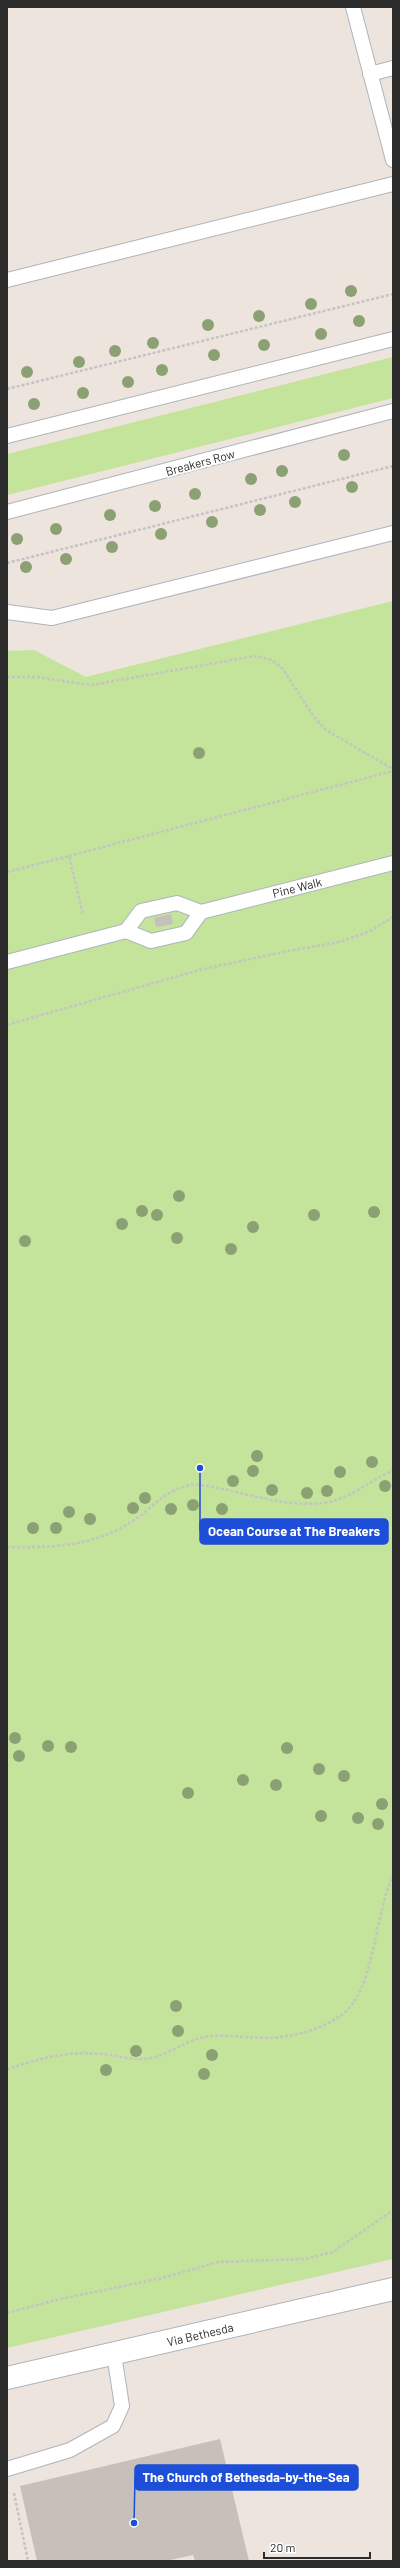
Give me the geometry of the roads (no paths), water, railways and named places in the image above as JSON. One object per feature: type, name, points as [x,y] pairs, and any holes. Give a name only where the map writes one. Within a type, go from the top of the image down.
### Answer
[{"type":"street","name":"Via Bethesda","points":[[7,2378],[393,2289]]},
{"type":"lane","points":[[353,7],[393,160]]},
{"type":"lane","points":[[370,74],[393,68]]},
{"type":"lane","points":[[7,280],[393,184]]},
{"type":"lane","points":[[7,436],[393,339]]},
{"type":"lane","name":"Breakers Row","points":[[7,512],[393,411]]},
{"type":"lane","points":[[7,612],[52,618],[393,533]]},
{"type":"lane","name":"Pine Walk","points":[[201,912],[393,863]]},
{"type":"lane","points":[[7,962],[126,931],[141,911],[177,903],[201,912],[186,933],[151,942],[126,931]]},
{"type":"lane","points":[[8,2469],[70,2450],[113,2426],[122,2406],[114,2354]]},
{"type":"place","name":"Ocean Course at The Breakers","points":[[200,1468]]},
{"type":"place","name":"The Church of Bethesda-by-the-Sea","points":[[134,2523]]}]
